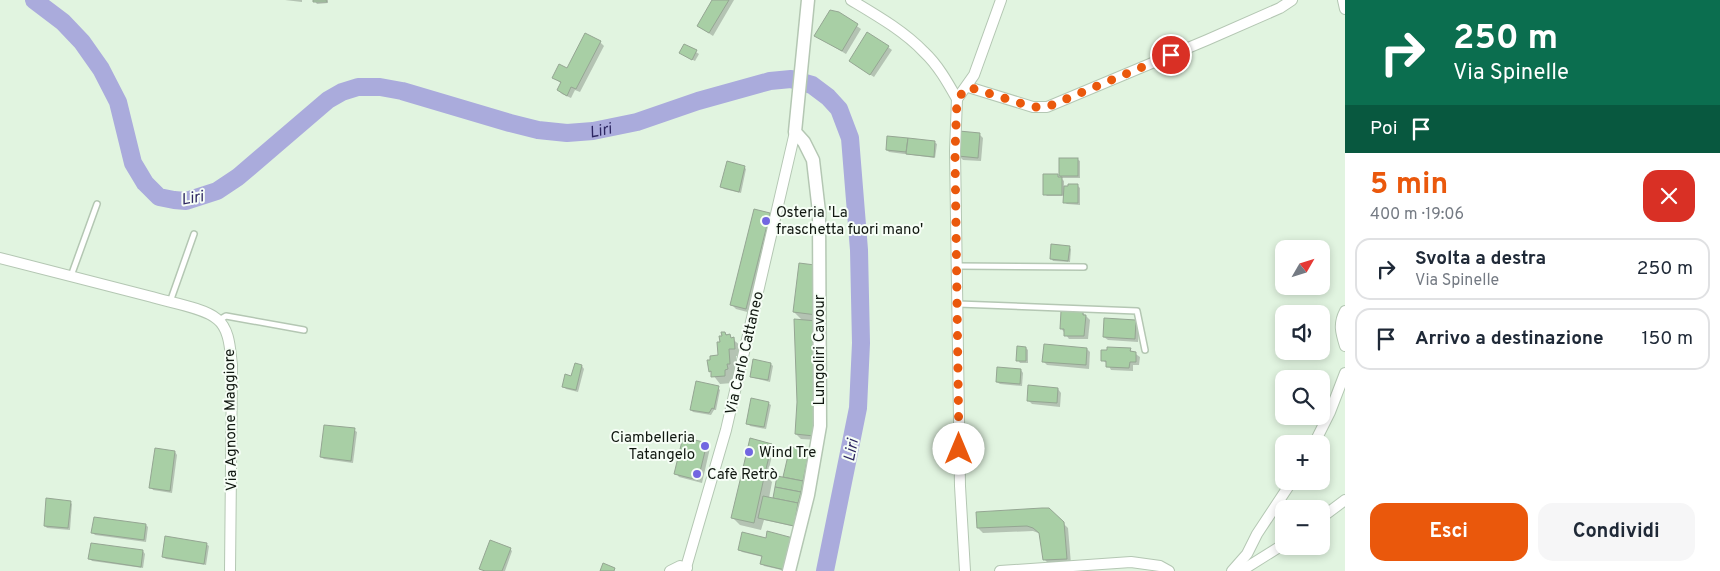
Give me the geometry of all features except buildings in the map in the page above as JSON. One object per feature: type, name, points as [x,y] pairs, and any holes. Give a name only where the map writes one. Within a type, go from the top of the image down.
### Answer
[{"type":"street","points":[[795,127],[808,0]]},
{"type":"street","points":[[852,0],[908,38],[925,52],[946,79],[957,99],[955,152],[960,486],[965,571]]},
{"type":"street","points":[[957,99],[968,87],[974,75],[1002,0]]},
{"type":"street","points":[[968,87],[1033,107],[1047,107],[1207,40],[1280,8],[1292,0]]},
{"type":"street","points":[[1343,0],[1345,9]]},
{"type":"street","name":"Via Carlo Cattaneo","points":[[686,569],[726,430],[795,127]]},
{"type":"street","name":"Lungoliri Cavour","points":[[789,571],[808,495],[820,426],[819,212],[813,160],[795,127]]},
{"type":"street","points":[[0,258],[169,302],[212,315],[219,320]]},
{"type":"street","points":[[1345,311],[1341,319],[1340,328],[1345,346]]},
{"type":"street","name":"Via Agnone Maggiore","points":[[219,320],[225,329],[228,339],[232,365],[230,571]]},
{"type":"street","points":[[1318,435],[1333,406],[1345,373]]},
{"type":"street","points":[[1232,571],[1247,554],[1257,534],[1286,490]]},
{"type":"street","points":[[1330,511],[1345,500]]},
{"type":"street","points":[[1241,571],[1275,550]]},
{"type":"street","points":[[1000,571],[1131,562],[1160,566],[1170,571]]},
{"type":"street","points":[[670,571],[680,566],[686,569]]},
{"type":"lane","points":[[70,276],[97,204]]},
{"type":"lane","points":[[169,302],[194,234]]},
{"type":"lane","points":[[957,266],[1084,267]]},
{"type":"lane","points":[[958,304],[1137,311],[1145,350]]},
{"type":"lane","points":[[219,320],[226,316],[304,330]]},
{"type":"waterway","name":"Liri","points":[[34,0],[63,22],[82,42],[101,69],[118,102],[133,163],[145,183],[159,197],[174,200],[186,201],[217,191],[238,177],[328,100],[342,92],[358,87],[380,87],[402,91],[510,123],[538,130],[567,133],[593,131],[637,122],[698,101],[770,81],[791,79],[812,85],[828,97],[839,109],[850,138],[859,250],[861,343],[858,408],[825,571]]},
{"type":"place","name":"Osteria 'La fraschetta fuori mano'","points":[[766,221]]},
{"type":"place","name":"Ciambelleria Tatangelo","points":[[705,446]]},
{"type":"place","name":"Wind Tre","points":[[749,452]]},
{"type":"place","name":"Cafè Retrò","points":[[697,474]]},
{"type":"route","points":[[959,449],[955,152],[957,99],[968,87],[1033,107],[1047,107],[1171,55]]}]
